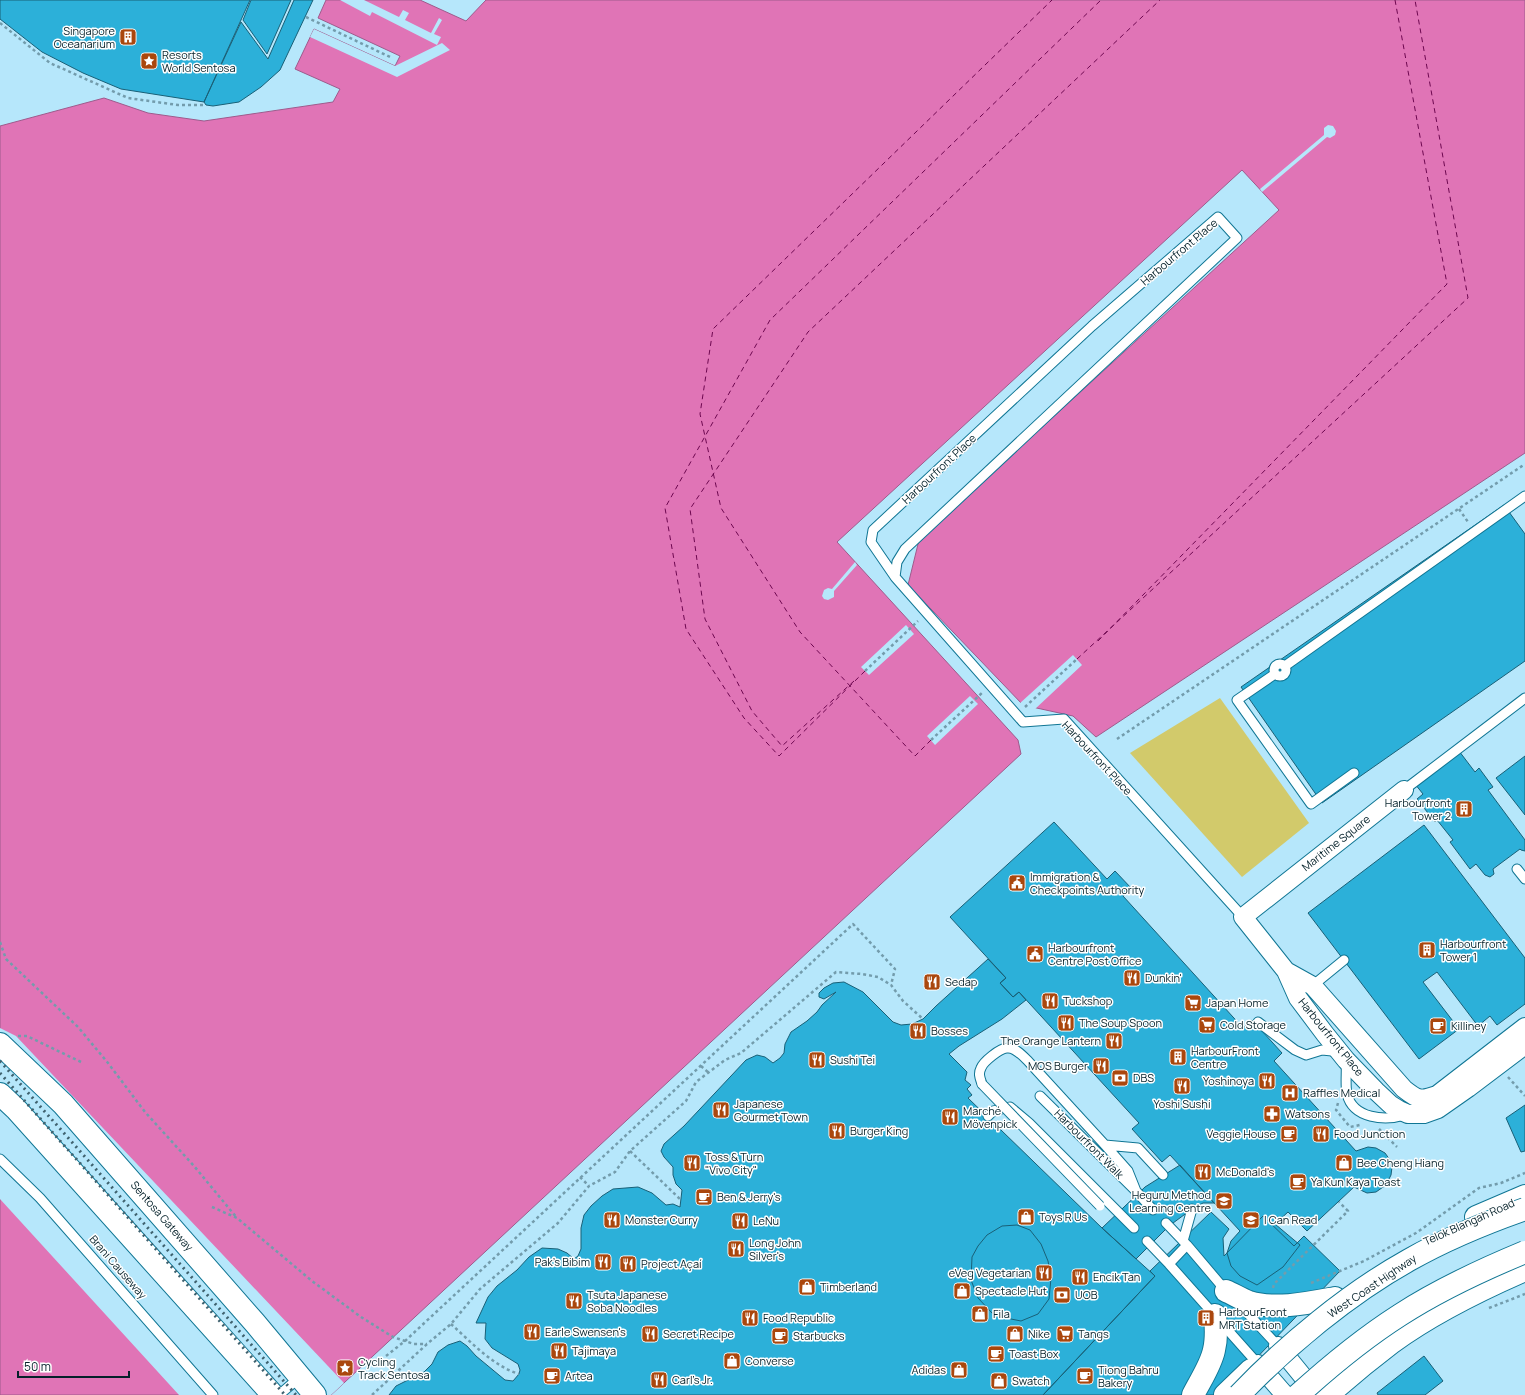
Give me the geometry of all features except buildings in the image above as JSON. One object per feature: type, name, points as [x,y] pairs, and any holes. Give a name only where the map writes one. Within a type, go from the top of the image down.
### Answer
[{"type":"main road","name":"Sentosa Gateway","points":[[8,1040],[255,1323],[315,1395]]},
{"type":"main road","points":[[0,1094],[16,1109],[272,1395]]},
{"type":"main road","name":"Telok Blangah Road","points":[[1225,1395],[1278,1346],[1335,1298],[1371,1272],[1438,1234],[1525,1196]]},
{"type":"main road","name":"West Coast Highway","points":[[1238,1395],[1297,1340],[1342,1303],[1408,1260],[1477,1226],[1525,1209]]},
{"type":"main road","points":[[1298,1395],[1326,1369],[1401,1314],[1467,1278],[1525,1252]]},
{"type":"main road","points":[[1328,1395],[1344,1386],[1391,1343],[1412,1329],[1476,1293],[1525,1270]]},
{"type":"main road","points":[[1226,1291],[1248,1302],[1264,1304],[1294,1305],[1335,1298]]},
{"type":"main road","points":[[1193,1395],[1214,1349],[1216,1333],[1215,1315]]},
{"type":"street","name":"Maritime Square","points":[[1243,917],[1404,790]]},
{"type":"street","name":"Harbourfront Place","points":[[1243,917],[1286,971],[1298,998],[1345,1057],[1391,1105],[1408,1114]]},
{"type":"street","name":"Harbourfront Place","points":[[1286,971],[1313,986],[1404,1089],[1414,1097],[1424,1100],[1437,1095],[1525,1026]]},
{"type":"street","points":[[1408,1114],[1424,1114],[1438,1109],[1525,1045]]},
{"type":"street","points":[[1278,1346],[1318,1395]]},
{"type":"street","points":[[1258,1364],[1285,1395]]},
{"type":"lane","name":"Harbourfront Place","points":[[895,577],[897,562],[905,549],[1237,238],[1218,217],[1092,326],[872,530],[871,542],[895,577],[1023,722],[1064,719],[1243,917]]},
{"type":"lane","points":[[1354,773],[1311,804],[1238,700],[1275,674],[1273,671],[1276,665],[1279,663],[1285,666],[1525,496]]},
{"type":"lane","name":"Maritime Square","points":[[1404,790],[1525,698]]},
{"type":"lane","points":[[1517,869],[1525,879]]},
{"type":"lane","points":[[1298,998],[1344,960]]},
{"type":"lane","points":[[1258,1022],[1295,1050],[1306,1055],[1322,1050],[1332,1051],[1345,1057],[1347,1094],[1356,1109],[1362,1113],[1377,1118],[1396,1118],[1408,1114]]},
{"type":"lane","points":[[1126,1220],[1100,1206],[982,1084],[979,1075],[981,1067],[999,1050],[1008,1047],[1018,1051],[1106,1145],[1128,1171],[1136,1191]]},
{"type":"lane","name":"Harbourfront Walk","points":[[1040,1096],[1154,1210]]},
{"type":"lane","points":[[988,1116],[993,1111],[1010,1107],[1029,1123],[1134,1228]]},
{"type":"lane","points":[[1106,1145],[1138,1148],[1162,1175]]},
{"type":"lane","name":"Brani Causeway","points":[[0,1159],[45,1204],[213,1395]]},
{"type":"lane","points":[[1169,1264],[1185,1243],[1192,1209]]},
{"type":"lane","points":[[1166,1223],[1226,1291],[1278,1346]]},
{"type":"lane","points":[[1147,1241],[1258,1364]]},
{"type":"lane","points":[[279,1395],[300,1377]]},
{"type":"path","points":[[306,17],[390,57]]},
{"type":"path","points":[[0,23],[50,63],[128,98],[178,105],[204,105]]},
{"type":"path","points":[[1117,739],[1525,464]]},
{"type":"path","points":[[1458,509],[1471,528]]},
{"type":"path","points":[[864,671],[918,620]]},
{"type":"path","points":[[1021,711],[1077,660]]},
{"type":"path","points":[[931,740],[983,692]]},
{"type":"path","points":[[386,1356],[405,1341],[853,924],[896,969],[891,984]]},
{"type":"path","points":[[0,942],[6,959],[78,1027],[108,1063],[145,1112],[194,1166],[237,1218],[312,1281],[361,1317],[393,1337],[414,1344],[427,1344]]},
{"type":"path","points":[[372,1395],[451,1324],[480,1289],[558,1223],[589,1186],[614,1172],[630,1151],[686,1101],[696,1082],[725,1060],[741,1053],[836,972],[878,977],[891,984],[903,1001],[923,1019]]},
{"type":"path","points":[[8,1040],[27,1036],[81,1062]]},
{"type":"path","points":[[701,1066],[709,1073]]},
{"type":"path","points":[[1513,1072],[1506,1075],[1525,1096]]},
{"type":"path","points":[[630,1151],[681,1200]]},
{"type":"path","points":[[1307,1284],[1364,1261],[1416,1233],[1479,1188],[1501,1184],[1525,1173]]},
{"type":"path","points":[[580,1177],[589,1186]]},
{"type":"path","points":[[1273,1290],[1274,1284],[1348,1212],[1339,1202]]},
{"type":"path","points":[[212,1207],[237,1218]]},
{"type":"path","points":[[451,1324],[490,1358],[509,1371],[519,1374]]},
{"type":"shaded area","points":[[326,0],[420,0],[466,21],[486,0],[1525,0],[1525,453],[1096,737],[1073,716],[1023,705],[908,585],[919,540],[1279,210],[1242,170],[837,542],[1018,740],[1021,754],[331,1395],[0,1395],[0,126],[104,98],[148,113],[204,121],[333,102],[340,89],[295,69],[314,29],[395,66],[400,56],[318,18]]},
{"type":"shaded area","points":[[1220,698],[1309,823],[1242,877],[1130,753]]},
{"type":"pier","points":[[340,0],[364,0],[399,17],[403,10],[409,13],[405,20],[431,33],[439,18],[442,20],[434,34],[441,37],[437,45],[372,12],[370,16]]},
{"type":"pier","points":[[314,29],[395,66],[442,43],[450,50],[397,77],[310,37]]},
{"type":"pier","points":[[1328,125],[1333,126],[1336,131],[1335,135],[1330,138],[1327,137],[1262,192],[1260,189],[1324,135],[1324,128]]},
{"type":"pier","points":[[855,562],[857,565],[834,591],[834,597],[828,600],[824,599],[822,596],[824,590],[828,588],[832,589]]},
{"type":"pier","points":[[906,625],[914,634],[869,675],[861,667]]},
{"type":"pier","points":[[1073,655],[1082,665],[1034,710],[1022,707],[1019,704]]},
{"type":"pier","points":[[970,696],[978,704],[935,745],[927,736]]},
{"type":"pier","points":[[0,1028],[16,1036],[344,1383],[331,1395],[179,1395],[0,1199]]},
{"type":"ferry route","points":[[931,740],[915,756],[800,632],[721,508],[700,414],[713,329],[1052,0]]},
{"type":"ferry route","points":[[865,671],[779,756],[744,718],[686,629],[665,508],[770,320],[1101,0]]},
{"type":"ferry route","points":[[854,681],[782,746],[752,711],[705,619],[690,509],[808,332],[1160,0]]},
{"type":"ferry route","points":[[1098,641],[1447,284],[1395,0]]},
{"type":"ferry route","points":[[1077,659],[1468,298],[1415,0]]},
{"type":"railway","points":[[0,1061],[296,1395]]},
{"type":"railway","points":[[0,1073],[285,1395]]},
{"type":"place","name":"Singapore Oceanarium","points":[[128,37]]},
{"type":"place","name":"Resorts World Sentosa","points":[[149,61]]},
{"type":"place","name":"Harbourfront Tower 2","points":[[1464,809]]},
{"type":"place","name":"Immigration & Checkpoints Authority","points":[[1017,883]]},
{"type":"place","name":"Harbourfront Tower 1","points":[[1427,950]]},
{"type":"place","name":"Harbourfront Centre Post Office","points":[[1035,954]]},
{"type":"place","name":"Dunkin'","points":[[1132,978]]},
{"type":"place","name":"Sedap","points":[[932,982]]},
{"type":"place","name":"Tuckshop","points":[[1050,1001]]},
{"type":"place","name":"Japan Home","points":[[1193,1003]]},
{"type":"place","name":"The Soup Spoon","points":[[1066,1023]]},
{"type":"place","name":"Cold Storage","points":[[1207,1025]]},
{"type":"place","name":"Killiney","points":[[1438,1026]]},
{"type":"place","name":"Bosses","points":[[918,1031]]},
{"type":"place","name":"The Orange Lantern","points":[[1114,1041]]},
{"type":"place","name":"HarbourFront Centre","points":[[1178,1057]]},
{"type":"place","name":"Sushi Tei","points":[[817,1060]]},
{"type":"place","name":"MOS Burger","points":[[1101,1066]]},
{"type":"place","name":"DBS","points":[[1120,1078]]},
{"type":"place","name":"Yoshinoya","points":[[1267,1081]]},
{"type":"place","name":"Yoshi Sushi","points":[[1182,1086]]},
{"type":"place","name":"Raffles Medical","points":[[1290,1093]]},
{"type":"place","name":"Japanese Gourmet Town","points":[[721,1110]]},
{"type":"place","name":"Watsons","points":[[1272,1114]]},
{"type":"place","name":"Marché Mövenpick","points":[[950,1117]]},
{"type":"place","name":"Burger King","points":[[837,1131]]},
{"type":"place","name":"Veggie House","points":[[1289,1134]]},
{"type":"place","name":"Food Junction","points":[[1321,1134]]},
{"type":"place","name":"Toss & Turn \"Vivo City\"","points":[[692,1163]]},
{"type":"place","name":"Bee Cheng Hiang","points":[[1344,1163]]},
{"type":"place","name":"McDonald's","points":[[1203,1172]]},
{"type":"place","name":"Ya Kun Kaya Toast","points":[[1298,1182]]},
{"type":"place","name":"Ben & Jerry's","points":[[704,1197]]},
{"type":"place","name":"Heguru Method Learning Centre","points":[[1224,1201]]},
{"type":"place","name":"Toys R Us","points":[[1026,1217]]},
{"type":"place","name":"Monster Curry","points":[[612,1220]]},
{"type":"place","name":"I Can Read","points":[[1251,1220]]},
{"type":"place","name":"LeNu","points":[[740,1221]]},
{"type":"place","name":"Long John Silver's","points":[[736,1249]]},
{"type":"place","name":"Pak's Bibim","points":[[603,1262]]},
{"type":"place","name":"Project Açaí","points":[[628,1264]]},
{"type":"place","name":"eVeg Vegetarian","points":[[1044,1273]]},
{"type":"place","name":"Encik Tan","points":[[1080,1277]]},
{"type":"place","name":"Timberland","points":[[807,1287]]},
{"type":"place","name":"Spectacle Hut","points":[[962,1291]]},
{"type":"place","name":"UOB","points":[[1062,1295]]},
{"type":"place","name":"Tsuta Japanese Soba Noodles","points":[[574,1301]]},
{"type":"place","name":"Fila","points":[[980,1314]]},
{"type":"place","name":"Food Republic","points":[[750,1318]]},
{"type":"place","name":"HarbourFront MRT Station","points":[[1206,1318]]},
{"type":"place","name":"Earle Swensen's","points":[[532,1332]]},
{"type":"place","name":"Secret Recipe","points":[[650,1334]]},
{"type":"place","name":"Nike","points":[[1015,1334]]},
{"type":"place","name":"Tangs","points":[[1065,1334]]},
{"type":"place","name":"Starbucks","points":[[780,1336]]},
{"type":"place","name":"Tajimaya","points":[[559,1351]]},
{"type":"place","name":"Toast Box","points":[[996,1354]]},
{"type":"place","name":"Converse","points":[[732,1361]]},
{"type":"place","name":"Cycling Track Sentosa","points":[[345,1368]]},
{"type":"place","name":"Adidas","points":[[959,1370]]},
{"type":"place","name":"Artea","points":[[552,1376]]},
{"type":"place","name":"Tiong Bahru Bakery","points":[[1085,1376]]},
{"type":"place","name":"Carl's Jr.","points":[[659,1380]]},
{"type":"place","name":"Swatch","points":[[999,1381]]}]
